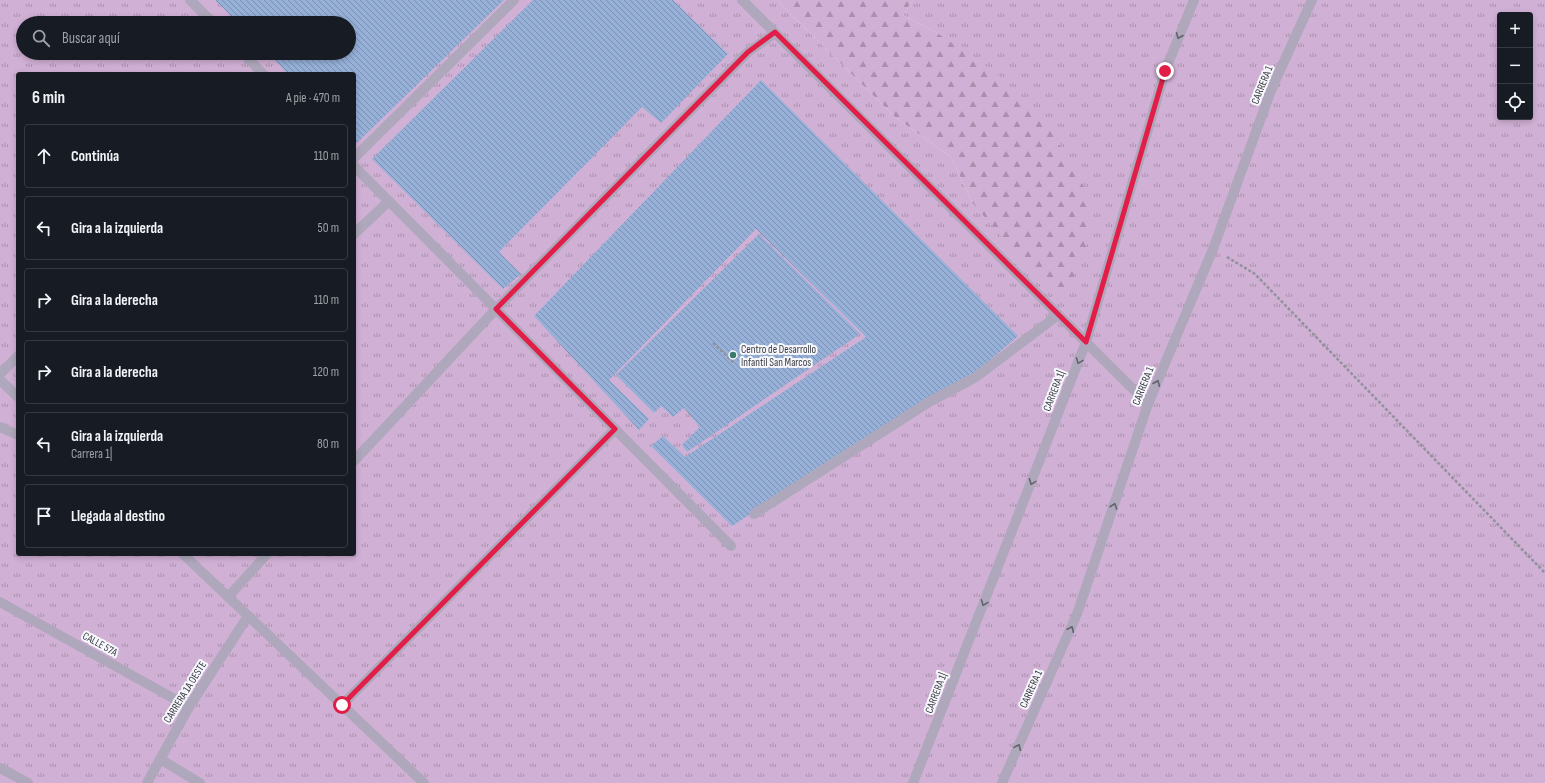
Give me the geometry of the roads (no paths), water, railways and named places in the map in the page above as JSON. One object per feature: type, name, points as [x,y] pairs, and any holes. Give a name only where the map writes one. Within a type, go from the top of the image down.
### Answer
[{"type":"street","points":[[190,0],[206,16]]},
{"type":"street","points":[[356,156],[514,0]]},
{"type":"street","points":[[742,0],[1148,404]]},
{"type":"street","name":"CARRERA 1|","points":[[913,783],[1086,342],[1165,71],[1194,0]]},
{"type":"street","name":"CARRERA 1","points":[[1002,783],[1077,614],[1148,404],[1213,249],[1272,88],[1312,0]]},
{"type":"street","points":[[356,459],[496,309],[748,52],[775,32]]},
{"type":"street","points":[[249,60],[261,72]]},
{"type":"street","points":[[356,168],[731,546]]},
{"type":"street","points":[[356,232],[389,201]]},
{"type":"street","points":[[754,514],[929,402],[976,377],[1058,315]]},
{"type":"street","points":[[0,374],[16,358]]},
{"type":"street","points":[[0,380],[16,395]]},
{"type":"street","points":[[0,427],[16,434]]},
{"type":"street","points":[[342,705],[615,429]]},
{"type":"street","points":[[185,556],[424,783]]},
{"type":"street","points":[[228,596],[265,556]]},
{"type":"street","name":"CALLE 57A","points":[[0,602],[189,707]]},
{"type":"street","name":"CARRERA 1A OESTE","points":[[147,783],[189,707],[248,616]]},
{"type":"street","points":[[160,759],[200,783]]},
{"type":"street","points":[[0,768],[28,783]]},
{"type":"place","name":"Centro de Desarrollo Infantil San Marcos","points":[[733,355]]}]
